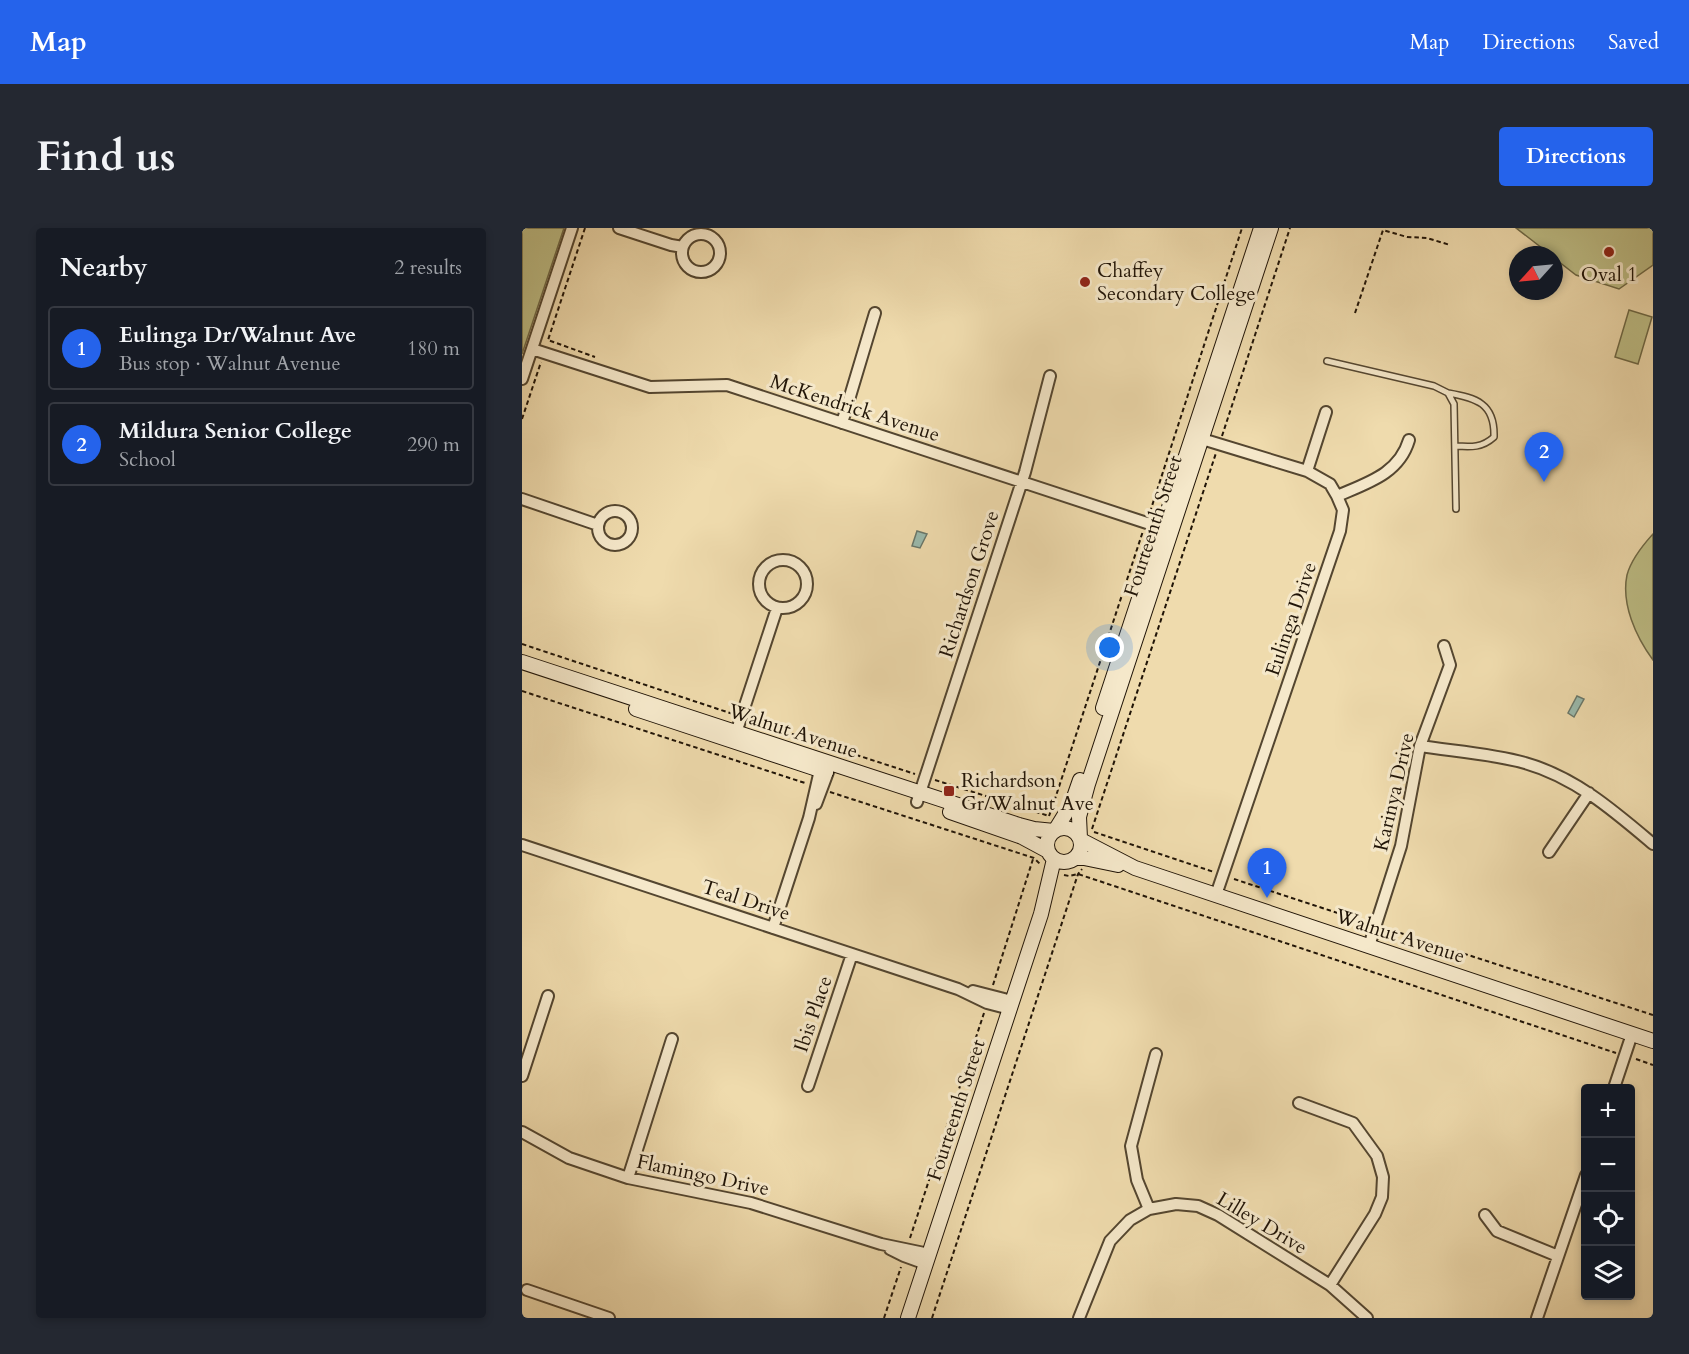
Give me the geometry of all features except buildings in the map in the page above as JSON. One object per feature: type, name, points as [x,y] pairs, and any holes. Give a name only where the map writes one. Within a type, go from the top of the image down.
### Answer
[{"type":"street","points":[[522,379],[572,228]]},
{"type":"street","points":[[619,228],[683,247]]},
{"type":"street","name":"Fourteenth Street","points":[[908,1318],[1059,863],[1081,850],[1084,836],[1073,815],[1077,791],[1261,228]]},
{"type":"street","name":"Fourteenth Street","points":[[1059,863],[1047,840],[1073,815],[1202,439],[1271,228]]},
{"type":"street","points":[[842,423],[875,313]]},
{"type":"street","name":"McKendrick Avenue","points":[[532,349],[651,387],[727,385],[1162,528]]},
{"type":"street","name":"Richardson Grove","points":[[918,797],[1022,482],[1050,376]]},
{"type":"street","points":[[1307,471],[1326,412]]},
{"type":"street","points":[[1202,439],[1307,471],[1330,484],[1338,496],[1389,470],[1399,462],[1409,440]]},
{"type":"street","name":"Eulinga Drive","points":[[1215,895],[1340,531],[1343,510],[1338,496]]},
{"type":"street","points":[[522,499],[598,525]]},
{"type":"street","points":[[781,560],[789,561],[802,571],[806,580],[804,596],[789,608],[777,608],[768,603],[760,592],[760,575],[771,563],[781,560]]},
{"type":"street","points":[[735,737],[777,608]]},
{"type":"street","name":"Karinya Drive","points":[[1369,946],[1401,846],[1420,746],[1450,665],[1444,646]]},
{"type":"street","name":"Walnut Avenue","points":[[522,662],[825,768],[918,797],[1034,830],[1061,828],[1072,830],[1135,868]]},
{"type":"street","name":"Walnut Avenue","points":[[522,672],[735,737]]},
{"type":"street","points":[[1420,746],[1525,763],[1559,776],[1589,793],[1653,844]]},
{"type":"street","points":[[773,928],[825,768]]},
{"type":"street","points":[[1549,852],[1589,793]]},
{"type":"street","name":"Walnut Avenue","points":[[918,797],[1014,834],[1059,863],[1084,858],[1135,868],[1653,1041]]},
{"type":"street","name":"Teal Drive","points":[[522,845],[1011,1005]]},
{"type":"street","name":"Ibis Place","points":[[808,1086],[852,954]]},
{"type":"street","points":[[522,1076],[548,996]]},
{"type":"street","points":[[1616,1084],[1632,1034]]},
{"type":"street","points":[[628,1178],[672,1039]]},
{"type":"street","points":[[1149,1209],[1137,1180],[1131,1146],[1156,1054]]},
{"type":"street","points":[[1299,1103],[1353,1123],[1377,1156],[1383,1177],[1382,1197],[1375,1214],[1330,1285]]},
{"type":"street","name":"Flamingo Drive","points":[[522,1132],[569,1158],[628,1178],[774,1209],[928,1259]]},
{"type":"street","points":[[1537,1318],[1581,1189]]},
{"type":"street","name":"Lilley Drive","points":[[1079,1318],[1110,1240],[1130,1220],[1149,1209],[1176,1204],[1198,1206],[1218,1215],[1330,1285],[1367,1318]]},
{"type":"street","points":[[1485,1215],[1497,1231],[1558,1256]]},
{"type":"street","points":[[527,1290],[608,1318]]},
{"type":"lane","points":[[1327,361],[1434,386],[1448,393],[1473,398],[1486,407],[1495,424],[1494,437],[1477,447],[1455,446]]},
{"type":"lane","points":[[1448,393],[1454,404],[1456,509]]},
{"type":"path","points":[[1084,836],[1219,444],[1290,228]]},
{"type":"path","points":[[1355,313],[1383,230],[1407,237],[1427,237],[1450,245]]},
{"type":"path","points":[[522,419],[548,340]]},
{"type":"path","points":[[522,644],[1049,816],[1052,808],[1083,818],[1084,836]]},
{"type":"path","points":[[522,691],[1034,858],[1043,868],[1059,863],[1069,876],[1078,874],[1653,1065]]},
{"type":"path","points":[[1084,836],[1222,875],[1653,1015]]},
{"type":"path","points":[[884,1318],[1034,858]]},
{"type":"path","points":[[932,1318],[1078,874]]},
{"type":"green space","points":[[522,228],[564,228],[522,354]]},
{"type":"green space","name":"Oval 1","points":[[1516,228],[1653,228],[1653,265],[1619,289],[1576,275],[1563,265],[1563,246],[1539,246]]},
{"type":"green space","points":[[1629,310],[1652,317],[1638,364],[1615,357]]},
{"type":"green space","points":[[1653,534],[1653,660],[1631,620],[1626,586],[1631,564]]},
{"type":"shaded area","points":[[917,531],[927,534],[920,548],[912,546]]},
{"type":"shaded area","points":[[1577,696],[1584,699],[1574,717],[1568,713]]},
{"type":"place","name":"Oval 1","points":[[1609,252]]},
{"type":"place","name":"Chaffey Secondary College","points":[[1085,282]]},
{"type":"place","name":"Mildura Senior College","points":[[1544,482]]},
{"type":"place","name":"Richardson Gr/Walnut Ave","points":[[949,791]]},
{"type":"place","name":"Eulinga Dr/Walnut Ave","points":[[1267,898]]}]
